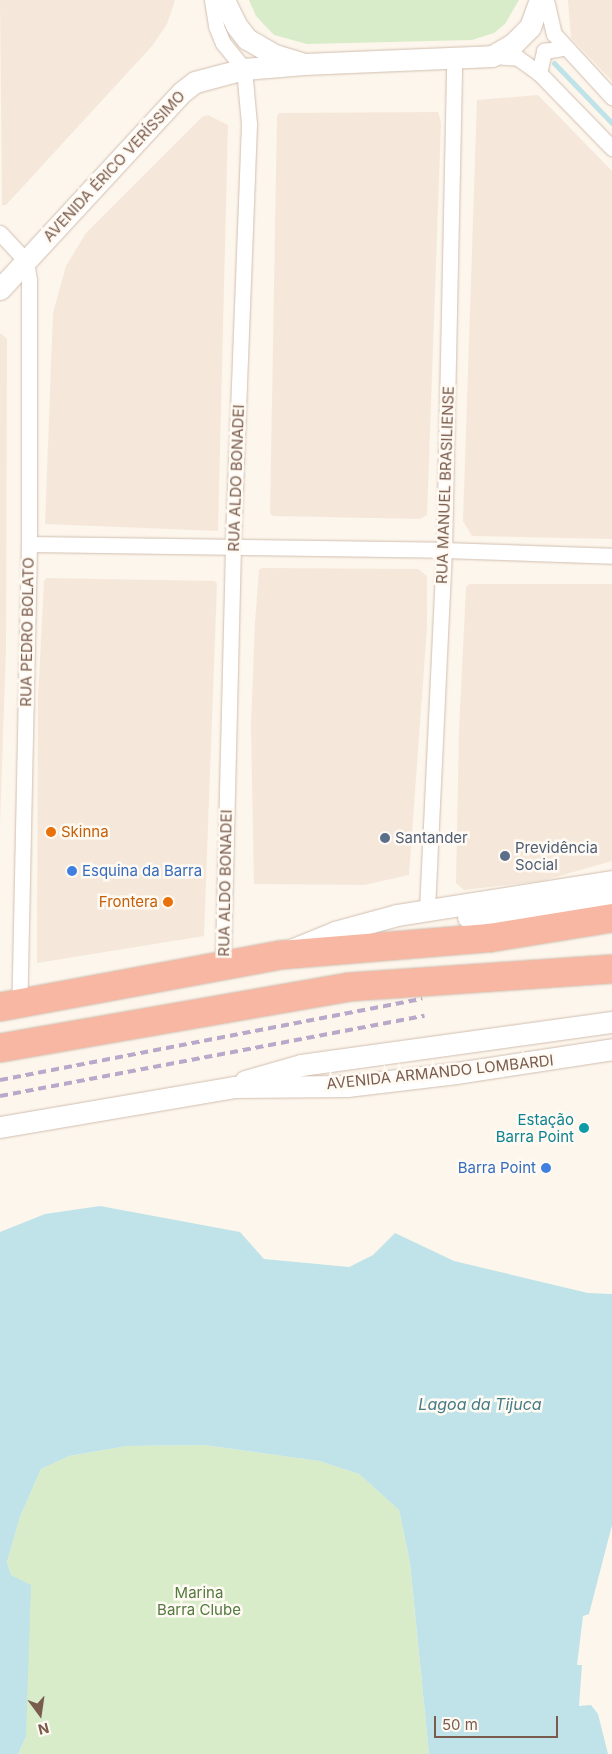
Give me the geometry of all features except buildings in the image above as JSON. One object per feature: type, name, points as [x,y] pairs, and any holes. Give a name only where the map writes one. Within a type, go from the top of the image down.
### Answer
[{"type":"highway","points":[[10,1005],[281,955],[489,938],[560,928],[612,918]]},
{"type":"highway","points":[[0,1048],[349,988],[569,974],[612,969]]},
{"type":"main road","points":[[224,0],[236,25],[247,39],[275,55],[304,64]]},
{"type":"main road","points":[[492,56],[513,44],[530,27],[540,0]]},
{"type":"main road","name":"AVENIDA ÉRICO VERÍSSIMO","points":[[0,289],[182,92],[208,76],[244,69],[304,64],[454,60],[492,56]]},
{"type":"main road","points":[[281,955],[308,942],[361,925],[427,910],[612,881]]},
{"type":"main road","points":[[361,925],[451,919],[612,900]]},
{"type":"main road","points":[[234,1087],[270,1072],[301,1065],[612,1022]]},
{"type":"main road","name":"AVENIDA ARMANDO LOMBARDI","points":[[0,1127],[234,1087],[347,1086],[456,1074],[612,1049]]},
{"type":"street","points":[[212,0],[216,26],[223,43],[244,69]]},
{"type":"street","points":[[546,0],[548,19],[564,48],[612,97]]},
{"type":"street","points":[[539,73],[544,51],[564,48]]},
{"type":"street","points":[[492,56],[518,58],[539,73],[612,148]]},
{"type":"street","name":"RUA MANUEL BRASILIENSE","points":[[427,910],[444,550],[454,60]]},
{"type":"street","name":"RUA ALDO BONADEI","points":[[223,965],[233,546],[248,124],[244,69]]},
{"type":"street","points":[[0,233],[26,261]]},
{"type":"street","name":"RUA PEDRO BOLATO","points":[[10,1005],[30,544],[29,280],[26,261]]},
{"type":"street","points":[[30,544],[444,550],[612,556]]},
{"type":"shaded area","points":[[0,0],[175,0],[167,24],[152,46],[6,205],[2,205]]},
{"type":"shaded area","points":[[568,0],[612,0],[612,81],[571,38]]},
{"type":"shaded area","points":[[538,95],[612,171],[612,539],[472,536],[463,521],[477,100]]},
{"type":"shaded area","points":[[438,112],[441,123],[427,515],[420,519],[273,516],[270,513],[277,116],[279,113]]},
{"type":"shaded area","points":[[208,115],[228,125],[218,531],[45,524],[53,313],[66,266],[86,233],[202,117]]},
{"type":"shaded area","points":[[0,333],[7,339],[6,648],[0,824]]},
{"type":"shaded area","points":[[262,568],[418,569],[427,576],[427,627],[409,875],[364,885],[254,884],[251,725],[255,622],[259,570]]},
{"type":"shaded area","points":[[46,578],[214,581],[217,583],[204,936],[37,963],[38,698],[44,581]]},
{"type":"shaded area","points":[[469,584],[612,584],[612,861],[542,881],[464,890],[456,883],[459,730],[466,587]]},
{"type":"green space","points":[[249,0],[519,0],[505,24],[494,33],[472,40],[307,44],[274,35],[256,16]]},
{"type":"green space","name":"Marina Barra Clube","points":[[204,1445],[319,1461],[359,1474],[399,1510],[410,1563],[429,1754],[18,1754],[26,1737],[11,1575],[7,1562],[20,1517],[41,1469],[69,1456],[127,1446]]},
{"type":"water","name":"Lagoa da Tijuca","points":[[100,1206],[240,1232],[264,1259],[349,1267],[373,1255],[395,1233],[454,1261],[588,1293],[612,1294],[612,1525],[589,1614],[583,1616],[577,1665],[582,1665],[579,1706],[591,1705],[598,1714],[608,1754],[429,1754],[410,1563],[399,1510],[359,1474],[319,1461],[204,1445],[127,1446],[69,1456],[41,1469],[20,1517],[7,1562],[11,1575],[31,1585],[26,1737],[18,1754],[0,1754],[0,1232],[45,1214]]},
{"type":"waterway","points":[[554,63],[612,123]]},
{"type":"railway","points":[[0,1080],[422,999]]},
{"type":"railway","points":[[0,1096],[425,1016]]},
{"type":"place","name":"Skinna","points":[[51,832]]},
{"type":"place","name":"Santander","points":[[385,838]]},
{"type":"place","name":"Previdência Social","points":[[505,856]]},
{"type":"place","name":"Esquina da Barra","points":[[72,871]]},
{"type":"place","name":"Frontera","points":[[168,902]]},
{"type":"place","name":"Estação Barra Point","points":[[584,1128]]},
{"type":"place","name":"Barra Point","points":[[546,1168]]}]
